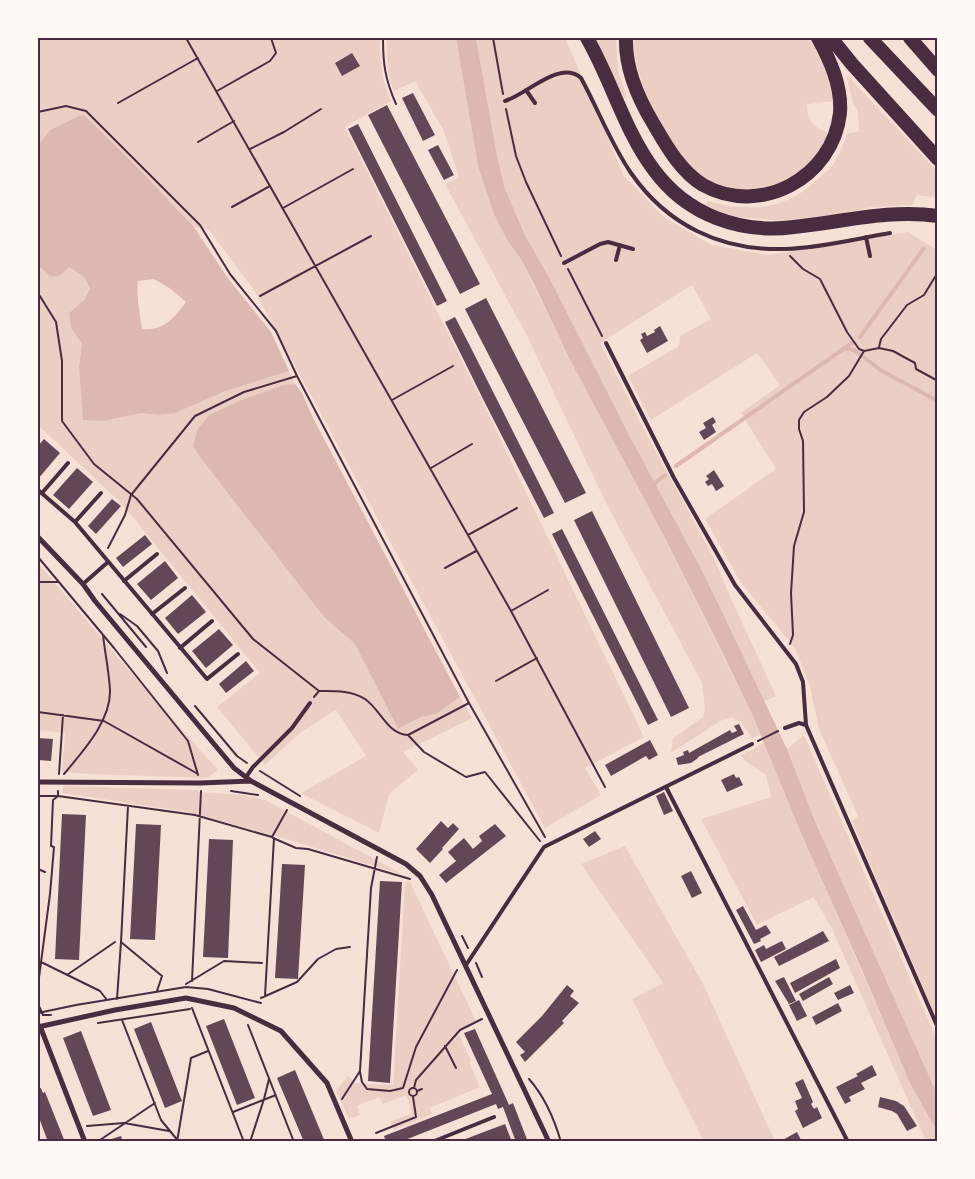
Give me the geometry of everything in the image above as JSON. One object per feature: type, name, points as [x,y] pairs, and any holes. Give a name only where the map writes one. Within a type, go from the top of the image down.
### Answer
[{"type":"highway","points":[[587,38],[633,134],[654,170],[678,196],[705,214],[739,225],[757,228],[786,228],[907,213],[938,216]]},
{"type":"highway","points":[[626,38],[630,71],[643,106],[678,163],[703,184],[727,194],[754,197],[777,192],[798,182],[818,164],[826,153],[837,126],[840,100],[830,61],[818,38]]},
{"type":"highway","points":[[831,38],[938,159]]},
{"type":"highway","points":[[870,38],[938,110]]},
{"type":"highway","points":[[910,38],[938,70]]},
{"type":"street","points":[[38,538],[83,584],[95,601],[234,768],[251,781],[406,864],[420,876],[432,895],[466,965],[548,1142]]},
{"type":"street","points":[[38,782],[200,783],[251,781]]},
{"type":"street","points":[[85,1142],[39,1027],[115,1010],[186,998],[234,1008],[282,1031],[327,1083],[352,1142]]},
{"type":"lane","points":[[505,101],[514,98],[549,77],[563,73],[577,74],[581,78],[630,172],[649,196],[671,216],[696,232],[725,243],[784,250],[890,233]]},
{"type":"lane","points":[[526,90],[535,103]]},
{"type":"lane","points":[[866,237],[870,256]]},
{"type":"lane","points":[[564,263],[600,244],[608,242],[633,249]]},
{"type":"lane","points":[[616,260],[620,245]]},
{"type":"lane","points":[[606,343],[674,478],[730,577],[796,664],[803,682],[806,725],[938,1028]]},
{"type":"lane","points":[[42,493],[68,462]]},
{"type":"lane","points":[[38,490],[75,522],[207,679],[238,654]]},
{"type":"lane","points":[[75,522],[101,493]]},
{"type":"lane","points":[[124,581],[157,554]]},
{"type":"lane","points":[[83,584],[108,562]]},
{"type":"lane","points":[[152,614],[185,588]]},
{"type":"lane","points":[[180,648],[212,621]]},
{"type":"lane","points":[[246,777],[253,767],[292,728],[310,703]]},
{"type":"lane","points":[[785,728],[799,723],[806,725]]},
{"type":"lane","points":[[466,965],[546,846],[752,744]]},
{"type":"lane","points":[[666,786],[848,1142]]},
{"type":"lane","points":[[432,1142],[494,1117]]},
{"type":"path","points":[[186,38],[511,611],[605,786]]},
{"type":"path","points":[[217,91],[270,61],[276,53],[271,38]]},
{"type":"path","points":[[384,38],[384,69],[388,86],[396,104]]},
{"type":"path","points":[[493,38],[516,156],[526,182],[564,263],[606,343]]},
{"type":"path","points":[[118,103],[198,58]]},
{"type":"path","points":[[38,112],[66,106],[86,111],[194,218],[230,274],[276,331],[297,376],[546,846]]},
{"type":"path","points":[[250,149],[284,132],[321,109]]},
{"type":"path","points":[[198,142],[234,122]]},
{"type":"path","points":[[283,208],[353,169]]},
{"type":"path","points":[[232,207],[270,186]]},
{"type":"path","points":[[260,296],[371,236]]},
{"type":"path","points":[[784,250],[803,269],[820,279],[848,332],[859,349],[864,353]]},
{"type":"path","points":[[879,348],[881,339],[907,305],[924,295],[938,272]]},
{"type":"path","points":[[38,293],[56,322],[62,361],[62,421],[94,464],[137,499],[253,639],[319,690],[352,693],[364,699],[376,709],[387,724],[398,734],[408,735],[469,703]]},
{"type":"path","points":[[788,651],[793,635],[791,593],[794,546],[804,512],[803,441],[799,429],[800,420],[804,412],[827,397],[849,376],[864,353],[879,348],[893,351],[915,363],[916,369],[938,381]]},
{"type":"path","points":[[392,400],[453,366]]},
{"type":"path","points":[[104,556],[125,515],[131,494],[195,416],[244,392],[297,376]]},
{"type":"path","points":[[430,468],[472,444]]},
{"type":"path","points":[[468,535],[517,508]]},
{"type":"path","points":[[445,568],[477,551]]},
{"type":"path","points":[[38,557],[188,741],[202,795],[199,816],[192,980]]},
{"type":"path","points":[[38,582],[59,582]]},
{"type":"path","points":[[511,611],[548,590]]},
{"type":"path","points":[[150,653],[117,612],[137,626],[158,651],[167,673],[156,660]]},
{"type":"path","points":[[63,716],[59,774],[64,775],[85,749],[104,720],[110,691],[103,635]]},
{"type":"path","points":[[496,681],[536,658]]},
{"type":"path","points":[[310,703],[319,690]]},
{"type":"path","points":[[38,712],[104,720],[198,774]]},
{"type":"path","points":[[752,744],[785,728]]},
{"type":"path","points":[[408,735],[424,752],[466,777],[485,772],[546,846]]},
{"type":"path","points":[[58,782],[58,796]]},
{"type":"path","points":[[226,791],[261,796]]},
{"type":"path","points":[[38,796],[58,796],[199,816],[273,838],[296,848],[308,849],[412,879],[404,873]]},
{"type":"path","points":[[38,985],[54,847],[51,846],[53,800],[58,796]]},
{"type":"path","points":[[118,999],[128,806]]},
{"type":"path","points":[[265,996],[273,838],[288,809],[281,806]]},
{"type":"path","points":[[372,855],[384,861]]},
{"type":"path","points":[[377,857],[371,888],[360,1071],[362,1082],[367,1089],[390,1090],[402,1088],[416,1047],[458,968],[460,972]]},
{"type":"path","points":[[38,869],[45,872]]},
{"type":"path","points":[[67,975],[115,942]]},
{"type":"path","points":[[122,942],[162,976],[157,991]]},
{"type":"path","points":[[261,998],[297,982],[318,960],[336,949],[350,947]]},
{"type":"path","points":[[186,984],[224,961],[262,963]]},
{"type":"path","points":[[41,962],[100,991],[107,1000]]},
{"type":"path","points":[[192,1008],[244,1142]]},
{"type":"path","points":[[92,1024],[192,1008],[200,1009]]},
{"type":"path","points":[[414,1088],[416,1080],[460,1030],[482,1019],[479,1013]]},
{"type":"path","points":[[122,1020],[154,1103],[162,1120],[178,1141]]},
{"type":"path","points":[[255,1026],[247,1022],[294,1142]]},
{"type":"path","points":[[446,1046],[456,1068]]},
{"type":"path","points":[[178,1141],[191,1058],[209,1051]]},
{"type":"path","points":[[338,1107],[360,1071]]},
{"type":"path","points":[[524,1074],[540,1091],[555,1122],[561,1142]]},
{"type":"path","points":[[250,1142],[269,1078]]},
{"type":"path","points":[[414,1088],[417,1091]]},
{"type":"path","points":[[413,1096],[409,1095],[408,1091],[414,1088]]},
{"type":"path","points":[[376,1133],[416,1117],[413,1096],[422,1089]]},
{"type":"path","points":[[232,1112],[276,1095]]},
{"type":"path","points":[[97,1142],[154,1103]]},
{"type":"path","points":[[85,1126],[124,1123],[170,1131]]},
{"type":"shaded area","points":[[38,38],[380,38],[382,70],[391,101],[345,127],[482,401],[644,737],[585,768],[601,795],[545,828],[254,290],[209,230],[194,227],[83,114],[50,130],[38,145]]},
{"type":"shaded area","points":[[387,38],[456,38],[478,166],[507,240],[521,259],[569,358],[665,538],[752,714],[760,735],[752,738],[741,722],[731,717],[720,721],[671,753],[673,738],[703,717],[705,708],[702,683],[605,501],[527,336],[445,184],[459,177],[444,131],[415,81],[394,91],[388,71]]},
{"type":"shaded area","points":[[456,38],[476,38],[498,161],[505,189],[525,235],[550,279],[628,433],[699,565],[787,749],[814,819],[937,1094],[937,1131],[909,1081],[801,833],[752,714],[726,660],[665,538],[569,358],[521,259],[507,240],[494,214],[478,166]]},
{"type":"shaded area","points":[[476,38],[565,38],[624,176],[664,217],[711,245],[768,255],[908,232],[937,250],[937,1020],[852,821],[858,816],[819,729],[810,687],[795,648],[741,583],[705,519],[776,469],[741,413],[780,385],[757,353],[651,420],[628,376],[679,346],[680,336],[711,319],[692,285],[600,343],[649,439],[715,560],[776,696],[763,702],[699,565],[628,433],[550,279],[525,235],[505,189],[498,161]]},
{"type":"shaded area","points":[[594,38],[616,38],[618,71],[627,97],[623,98]]},
{"type":"shaded area","points":[[634,38],[809,38],[825,68],[835,101],[807,104],[808,115],[812,122],[818,128],[828,133],[816,157],[796,177],[770,188],[741,190],[727,188],[703,178],[678,152],[655,114],[639,73]]},
{"type":"shaded area","points":[[846,74],[937,171],[937,198],[917,195],[912,205],[872,207],[820,218],[783,221],[729,216],[706,205],[707,201],[737,207],[766,206],[779,203],[805,190],[829,169],[838,156],[847,134],[859,131],[858,111],[853,103]]},
{"type":"shaded area","points":[[83,114],[139,169],[194,227],[227,277],[271,332],[289,371],[226,391],[175,413],[157,415],[142,413],[104,421],[83,420],[79,366],[82,344],[71,328],[69,313],[84,300],[90,289],[84,277],[69,267],[61,275],[51,277],[38,265],[38,145],[50,130]],"holes":[[[154,279],[171,289],[186,302],[173,318],[162,326],[142,329],[138,281]]]},
{"type":"shaded area","points":[[38,265],[51,277],[61,275],[69,267],[84,277],[90,290],[84,300],[69,313],[71,328],[82,344],[79,366],[104,421],[142,413],[157,415],[175,413],[226,391],[289,371],[295,384],[244,399],[197,430],[193,446],[324,617],[355,644],[398,729],[421,717],[436,714],[460,697],[472,718],[403,752],[418,770],[389,794],[379,833],[301,793],[366,756],[336,710],[301,732],[265,765],[217,707],[260,673],[122,504],[38,425]]},
{"type":"shaded area","points":[[295,384],[302,393],[313,418],[460,697],[436,714],[421,717],[398,729],[355,644],[324,617],[193,446],[197,430],[209,415],[244,399],[284,385]]},
{"type":"shaded area","points":[[38,563],[116,655],[218,770],[207,778],[62,772],[65,733],[38,730]]},
{"type":"shaded area","points":[[804,735],[937,1040],[937,1094],[814,819],[787,749]]},
{"type":"shaded area","points":[[764,743],[906,1074],[930,1116],[937,1141],[926,1141],[832,929],[814,897],[757,925],[701,819],[771,797],[766,775],[744,760],[741,755]]},
{"type":"shaded area","points":[[63,786],[198,790],[198,792],[244,795],[265,800],[404,875],[188,812],[63,793]]},
{"type":"shaded area","points":[[625,846],[703,984],[775,1141],[704,1141],[632,999],[663,983],[581,864]]},
{"type":"shaded area","points":[[405,882],[410,882],[476,1021],[457,1030],[480,1087],[430,1108],[432,1114],[394,1130],[390,1122],[412,1113],[406,1095],[383,1104],[379,1097],[357,1106],[360,1115],[349,1119],[336,1091],[348,1076],[356,1083],[393,1085]]},
{"type":"building","points":[[352,53],[360,66],[342,76],[335,63]]},
{"type":"building","points":[[413,93],[435,135],[423,141],[402,98]]},
{"type":"building","points":[[387,105],[480,284],[460,294],[368,115]]},
{"type":"building","points":[[358,124],[447,301],[437,306],[348,129]]},
{"type":"building","points":[[438,145],[454,175],[444,180],[428,150]]},
{"type":"building","points":[[486,298],[586,493],[565,503],[465,309]]},
{"type":"building","points":[[455,317],[554,513],[544,518],[445,322]]},
{"type":"building","points":[[660,326],[668,341],[647,353],[640,340],[643,338],[641,334],[645,332],[647,336],[655,332],[654,330]]},
{"type":"building","points":[[713,417],[716,422],[712,425],[716,432],[704,440],[699,432],[706,428],[703,423]]},
{"type":"building","points":[[44,439],[60,453],[38,479],[38,446]]},
{"type":"building","points":[[77,468],[93,482],[69,509],[53,495]]},
{"type":"building","points":[[714,470],[724,486],[716,491],[712,484],[708,486],[705,482],[709,479],[706,476]]},
{"type":"building","points":[[112,499],[121,506],[96,534],[88,526]]},
{"type":"building","points":[[592,511],[689,708],[671,717],[574,520]]},
{"type":"building","points":[[562,529],[658,720],[648,725],[552,534]]},
{"type":"building","points":[[145,535],[152,544],[123,567],[116,558]]},
{"type":"building","points":[[165,561],[178,578],[151,600],[137,584]]},
{"type":"building","points":[[192,595],[206,612],[178,634],[165,618]]},
{"type":"building","points":[[219,629],[233,645],[206,668],[192,651]]},
{"type":"building","points":[[246,661],[254,671],[226,693],[219,684]]},
{"type":"building","points":[[739,724],[744,734],[698,757],[691,763],[678,765],[676,758],[684,755],[683,752],[688,750],[689,753],[730,730],[732,733],[737,731],[734,726]]},
{"type":"building","points":[[38,738],[53,739],[51,761],[38,760]]},
{"type":"building","points":[[650,740],[658,755],[649,760],[646,756],[611,776],[605,765]]},
{"type":"building","points":[[734,774],[736,778],[739,777],[743,785],[727,792],[721,780]]},
{"type":"building","points":[[664,792],[673,811],[664,815],[656,796]]},
{"type":"building","points":[[62,814],[86,815],[79,960],[55,959]]},
{"type":"building","points":[[441,821],[448,828],[453,823],[459,829],[430,863],[416,849]]},
{"type":"building","points":[[136,824],[161,825],[155,940],[130,939]]},
{"type":"building","points":[[495,824],[506,836],[446,883],[439,875],[456,861],[448,852],[464,838],[473,849],[482,841],[479,836]]},
{"type":"building","points":[[595,831],[601,839],[589,847],[583,839]]},
{"type":"building","points":[[209,839],[233,840],[228,958],[203,957]]},
{"type":"building","points":[[282,864],[305,865],[298,979],[275,978]]},
{"type":"building","points":[[691,871],[702,893],[692,898],[681,876]]},
{"type":"building","points":[[380,881],[402,882],[390,1083],[368,1081]]},
{"type":"building","points":[[743,906],[756,930],[766,925],[771,933],[754,944],[736,910]]},
{"type":"building","points":[[823,931],[829,941],[779,966],[774,957]]},
{"type":"building","points":[[782,941],[786,949],[761,962],[755,950],[764,945],[766,949]]},
{"type":"building","points":[[836,959],[840,968],[795,993],[790,983]]},
{"type":"building","points":[[784,977],[796,1001],[789,1004],[775,981]]},
{"type":"building","points":[[829,977],[833,984],[803,1001],[799,994]]},
{"type":"building","points":[[567,985],[574,991],[570,996],[579,1003],[562,1021],[564,1023],[525,1062],[520,1055],[525,1052],[516,1042],[542,1016]]},
{"type":"building","points":[[850,985],[854,993],[838,1000],[834,993]]},
{"type":"building","points":[[799,1000],[807,1016],[797,1021],[789,1005]]},
{"type":"building","points":[[838,1003],[842,1011],[816,1025],[812,1017]]},
{"type":"building","points":[[224,1019],[255,1098],[237,1105],[206,1026]]},
{"type":"building","points":[[151,1022],[182,1101],[165,1108],[134,1029]]},
{"type":"building","points":[[475,1029],[509,1105],[513,1103],[528,1142],[516,1142],[503,1107],[498,1109],[496,1104],[400,1142],[386,1142],[384,1136],[492,1094],[464,1033]]},
{"type":"building","points":[[81,1031],[111,1110],[93,1116],[63,1038]]},
{"type":"building","points":[[872,1065],[877,1075],[861,1083],[865,1089],[849,1097],[851,1101],[845,1104],[836,1087],[858,1076],[856,1074]]},
{"type":"building","points":[[295,1070],[325,1142],[304,1142],[277,1078]]},
{"type":"building","points":[[803,1079],[813,1102],[811,1104],[814,1109],[817,1107],[822,1118],[803,1128],[795,1111],[798,1109],[795,1101],[802,1098],[795,1083]]},
{"type":"building","points":[[41,1088],[43,1093],[45,1092],[65,1142],[48,1142],[38,1115],[38,1089]]},
{"type":"building","points":[[880,1097],[896,1101],[904,1106],[917,1126],[907,1131],[897,1114],[878,1107]]},
{"type":"building","points":[[505,1124],[512,1142],[460,1142],[460,1141]]},
{"type":"building","points":[[797,1132],[802,1142],[779,1142]]},
{"type":"building","points":[[121,1136],[123,1142],[105,1142],[105,1141]]},
{"type":"waterway","points":[[860,337],[924,248]]},
{"type":"waterway","points":[[676,466],[852,343]]},
{"type":"waterway","points":[[844,348],[854,350],[882,371],[938,401]]},
{"type":"waterway","points":[[651,486],[665,475]]}]
